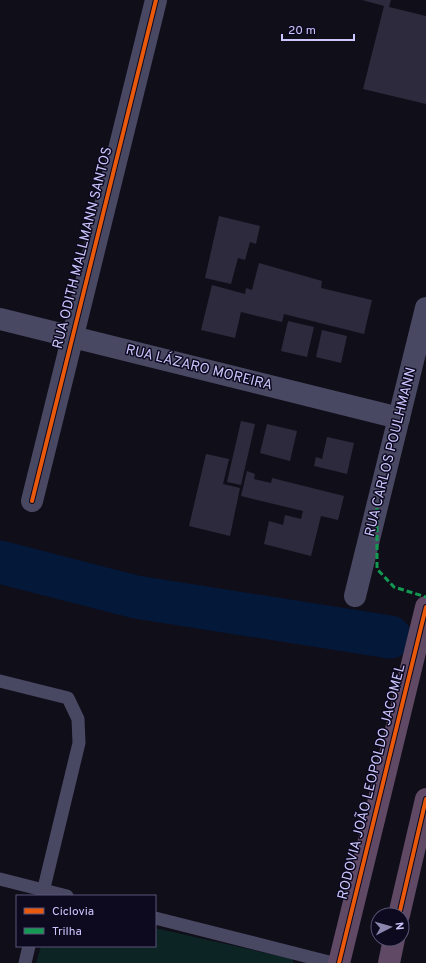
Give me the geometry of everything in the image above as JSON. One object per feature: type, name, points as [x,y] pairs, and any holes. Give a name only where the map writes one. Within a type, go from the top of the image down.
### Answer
[{"type":"highway","name":"RODOVIA JOÃO LEOPOLDO JACOMEL","points":[[339,963],[426,607]]},
{"type":"highway","points":[[402,907],[426,799]]},
{"type":"highway","points":[[388,963],[392,947]]},
{"type":"street","name":"RUA ODITH MALLMANN SANTOS","points":[[32,501],[156,0]]},
{"type":"street","name":"RUA CARLOS POULHMANN","points":[[355,596],[426,308]]},
{"type":"street","name":"RUA LÁZARO MOREIRA","points":[[0,319],[399,418]]},
{"type":"lane","points":[[0,681],[68,698],[78,719],[79,743],[43,893]]},
{"type":"lane","points":[[0,879],[43,893],[59,895]]},
{"type":"lane","points":[[156,918],[333,963]]},
{"type":"lane","points":[[25,963],[29,947]]},
{"type":"green space","points":[[156,928],[292,959],[294,963],[36,963],[41,947],[156,947]]},
{"type":"building","points":[[362,0],[391,0],[389,7],[426,16],[426,104],[363,89],[384,6]]},
{"type":"building","points":[[219,216],[260,226],[256,244],[250,242],[245,260],[238,258],[231,284],[205,278]]},
{"type":"building","points":[[259,263],[322,281],[321,288],[372,300],[364,334],[284,314],[282,322],[241,312],[235,338],[201,330],[212,285],[245,294],[246,288],[252,290]]},
{"type":"building","points":[[288,321],[314,327],[307,357],[281,351]]},
{"type":"building","points":[[322,330],[347,336],[341,363],[316,357]]},
{"type":"building","points":[[241,421],[255,424],[241,485],[227,482]]},
{"type":"building","points":[[267,424],[297,431],[290,461],[260,453]]},
{"type":"building","points":[[327,437],[354,443],[347,474],[314,466],[316,457],[322,459]]},
{"type":"building","points":[[206,454],[229,459],[223,484],[240,488],[230,536],[189,526]]},
{"type":"building","points":[[247,471],[255,474],[254,479],[271,483],[272,478],[344,496],[338,520],[321,516],[311,556],[264,544],[269,521],[283,525],[285,515],[301,519],[303,511],[241,496]]},
{"type":"waterway","points":[[0,562],[136,597],[390,637]]},
{"type":"marked path","points":[[377,508],[377,569],[394,587],[426,597]]},
{"type":"cycle path","points":[[32,501],[156,0]]},
{"type":"cycle path","points":[[339,963],[426,607]]},
{"type":"cycle path","points":[[401,907],[426,799]]}]
